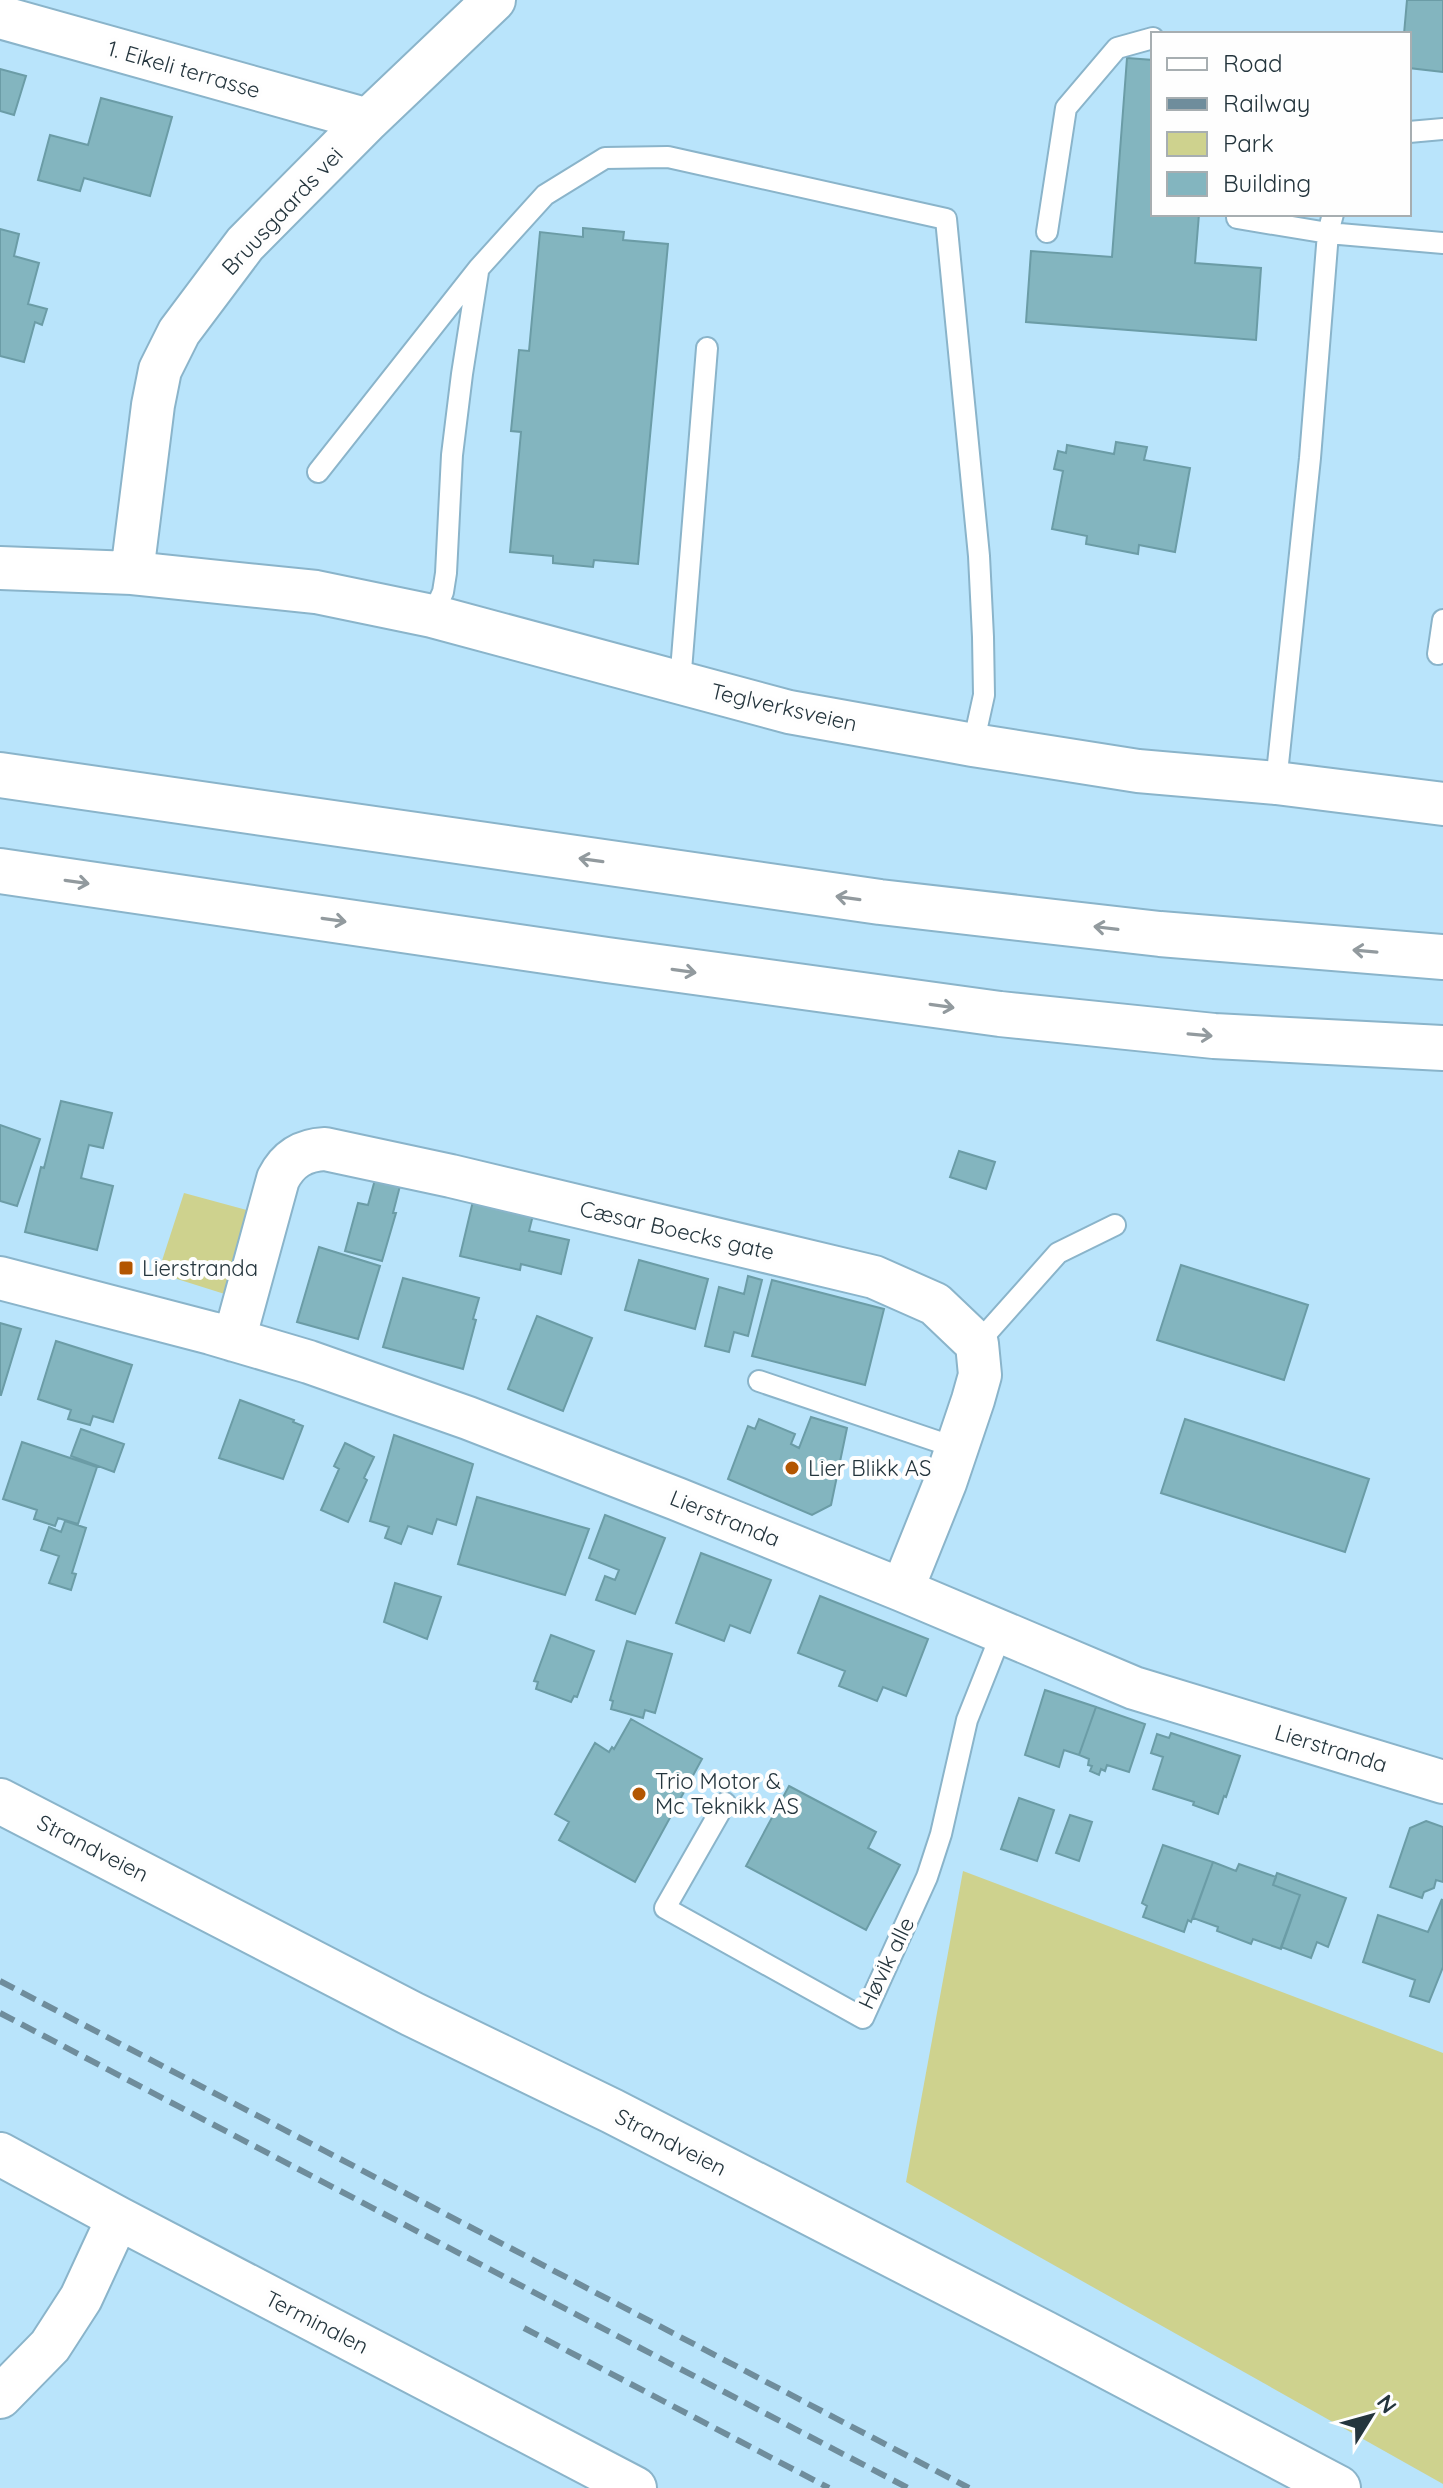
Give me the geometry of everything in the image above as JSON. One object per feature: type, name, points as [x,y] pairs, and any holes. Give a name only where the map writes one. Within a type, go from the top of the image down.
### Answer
[{"type":"main road","points":[[0,775],[880,902],[1160,934],[1443,957]]},
{"type":"main road","points":[[0,871],[591,958],[1000,1014],[1214,1036],[1443,1048]]},
{"type":"main road","name":"Strandveien","points":[[0,1801],[398,2007],[682,2147],[1338,2488]]},
{"type":"street","name":"Bruusgaards vei","points":[[132,573],[153,405],[160,370],[179,332],[245,244],[368,120],[494,0]]},
{"type":"street","name":"1. Eikeli terrasse","points":[[0,17],[368,120]]},
{"type":"street","points":[[0,568],[132,573]]},
{"type":"street","name":"Teglverksveien","points":[[132,573],[316,592],[432,616],[789,712],[973,745],[1138,771],[1276,783],[1443,804]]},
{"type":"street","name":"Cæsar Boecks gate","points":[[234,1340],[278,1179],[284,1168],[300,1154],[311,1149],[325,1149],[860,1273],[935,1304],[977,1344]]},
{"type":"street","name":"Lierstranda","points":[[0,1278],[309,1362],[468,1418],[677,1499],[1149,1694],[1443,1782]]},
{"type":"street","points":[[902,1590],[957,1448],[980,1375],[977,1344]]},
{"type":"street","name":"Terminalen","points":[[0,2154],[635,2488]]},
{"type":"street","points":[[0,2397],[50,2346],[81,2298],[118,2218]]},
{"type":"lane","points":[[1047,232],[1066,108],[1117,48],[1151,39]]},
{"type":"lane","points":[[1411,132],[1443,129]]},
{"type":"lane","points":[[318,472],[479,268],[545,195],[605,158],[668,157],[946,219],[979,556],[984,695],[973,745]]},
{"type":"lane","points":[[1237,216],[1330,223],[1443,243]]},
{"type":"lane","points":[[1276,783],[1310,458],[1330,223]]},
{"type":"lane","points":[[432,616],[443,592],[446,573],[452,455],[479,268]]},
{"type":"lane","points":[[680,683],[707,348]]},
{"type":"lane","points":[[1438,654],[1443,620]]},
{"type":"lane","points":[[977,1344],[1058,1253],[1115,1225]]},
{"type":"lane","points":[[759,1381],[957,1448]]},
{"type":"lane","name":"Høvik alle","points":[[725,1803],[665,1908],[863,2018],[927,1877],[941,1834],[967,1720],[1002,1632]]},
{"type":"green space","points":[[184,1193],[254,1212],[231,1296],[158,1273]]},
{"type":"green space","points":[[963,1871],[1443,2053],[1443,2484],[906,2182]]},
{"type":"building","points":[[1407,0],[1443,0],[1443,72],[1411,68],[1411,32],[1404,32]]},
{"type":"building","points":[[1127,58],[1151,60],[1151,216],[1199,216],[1195,263],[1261,268],[1256,340],[1026,322],[1031,251],[1112,257]]},
{"type":"building","points":[[0,69],[26,76],[14,115],[0,111]]},
{"type":"building","points":[[101,98],[172,117],[150,196],[84,178],[80,191],[38,180],[50,135],[88,145]]},
{"type":"building","points":[[583,228],[624,232],[623,240],[668,244],[638,564],[594,560],[593,567],[553,563],[553,556],[510,552],[521,432],[511,431],[519,350],[529,351],[540,232],[583,237]]},
{"type":"building","points":[[0,229],[19,234],[14,256],[39,263],[28,304],[47,309],[42,325],[35,322],[24,362],[0,356]]},
{"type":"building","points":[[1116,442],[1147,447],[1144,460],[1190,468],[1175,552],[1139,545],[1138,554],[1086,544],[1087,536],[1052,529],[1063,471],[1054,469],[1058,451],[1066,453],[1067,445],[1114,454]]},
{"type":"building","points":[[61,1101],[112,1113],[103,1148],[89,1145],[81,1178],[113,1186],[97,1250],[25,1232]]},
{"type":"building","points":[[0,1125],[40,1139],[17,1206],[0,1201]]},
{"type":"building","points":[[959,1151],[995,1162],[986,1189],[950,1177]]},
{"type":"building","points":[[376,1176],[401,1182],[382,1261],[345,1251],[358,1203],[368,1205]]},
{"type":"building","points":[[473,1201],[533,1215],[529,1231],[569,1240],[561,1274],[521,1264],[520,1270],[460,1256]]},
{"type":"building","points":[[319,1247],[380,1266],[358,1339],[297,1322]]},
{"type":"building","points":[[639,1260],[708,1279],[695,1329],[625,1310]]},
{"type":"building","points":[[1181,1265],[1308,1305],[1284,1380],[1157,1340]]},
{"type":"building","points":[[748,1276],[762,1280],[748,1336],[734,1332],[729,1352],[705,1346],[719,1287],[744,1294]]},
{"type":"building","points":[[403,1278],[479,1298],[463,1369],[383,1347]]},
{"type":"building","points":[[772,1280],[884,1309],[865,1385],[752,1356]]},
{"type":"building","points":[[537,1316],[592,1338],[563,1411],[508,1389]]},
{"type":"building","points":[[0,1323],[21,1329],[1,1395],[0,1395]]},
{"type":"building","points":[[56,1341],[132,1365],[113,1422],[93,1416],[90,1425],[68,1419],[71,1410],[38,1399]]},
{"type":"building","points":[[240,1400],[303,1426],[283,1479],[219,1458]]},
{"type":"building","points":[[811,1417],[847,1428],[831,1505],[812,1515],[728,1479],[748,1426],[755,1429],[759,1419],[795,1434],[791,1444],[799,1448]]},
{"type":"building","points":[[1185,1419],[1369,1479],[1345,1552],[1161,1493]]},
{"type":"building","points":[[81,1429],[124,1444],[114,1472],[71,1456]]},
{"type":"building","points":[[394,1435],[473,1464],[456,1525],[437,1519],[432,1534],[408,1526],[401,1544],[385,1538],[389,1527],[370,1521]]},
{"type":"building","points":[[22,1442],[97,1467],[78,1524],[58,1518],[55,1526],[34,1519],[37,1510],[3,1499]]},
{"type":"building","points":[[345,1443],[374,1457],[348,1522],[321,1510],[339,1469],[334,1466]]},
{"type":"building","points":[[477,1497],[589,1529],[565,1595],[458,1564]]},
{"type":"building","points":[[605,1515],[665,1538],[635,1614],[596,1600],[605,1576],[615,1580],[619,1570],[589,1558]]},
{"type":"building","points":[[65,1521],[86,1528],[72,1573],[76,1574],[71,1590],[49,1583],[59,1556],[41,1550],[49,1527],[61,1532]]},
{"type":"building","points":[[701,1553],[771,1580],[750,1633],[730,1625],[724,1641],[676,1623]]},
{"type":"building","points":[[395,1583],[441,1597],[427,1639],[384,1622]]},
{"type":"building","points":[[820,1596],[928,1639],[906,1696],[883,1687],[877,1701],[839,1686],[845,1671],[798,1653]]},
{"type":"building","points":[[551,1635],[594,1651],[577,1697],[574,1696],[571,1702],[536,1689],[538,1682],[534,1681]]},
{"type":"building","points":[[627,1641],[672,1654],[655,1713],[645,1710],[643,1718],[611,1709],[613,1701],[610,1700]]},
{"type":"building","points":[[1045,1690],[1096,1707],[1079,1755],[1064,1750],[1059,1767],[1025,1755]]},
{"type":"building","points":[[1096,1707],[1145,1724],[1129,1772],[1107,1765],[1099,1775],[1090,1771],[1092,1766],[1088,1765],[1089,1759],[1079,1755]]},
{"type":"building","points":[[631,1719],[702,1759],[635,1882],[559,1840],[569,1822],[555,1814],[595,1743],[609,1752],[612,1747],[614,1749]]},
{"type":"building","points":[[1171,1733],[1240,1756],[1218,1814],[1193,1805],[1194,1802],[1153,1789],[1163,1757],[1151,1753],[1157,1734],[1169,1738]]},
{"type":"building","points":[[789,1786],[876,1832],[868,1848],[900,1865],[866,1930],[746,1866]]},
{"type":"building","points":[[1019,1798],[1054,1810],[1037,1861],[1001,1849]]},
{"type":"building","points":[[1070,1815],[1092,1822],[1079,1861],[1056,1853]]},
{"type":"building","points":[[1426,1821],[1443,1827],[1443,1882],[1436,1880],[1434,1888],[1424,1892],[1422,1898],[1390,1887],[1410,1828]]},
{"type":"building","points":[[1163,1845],[1213,1862],[1191,1922],[1188,1920],[1184,1932],[1143,1917],[1147,1906],[1142,1903]]},
{"type":"building","points":[[1213,1862],[1236,1871],[1239,1864],[1276,1877],[1273,1885],[1300,1895],[1281,1949],[1253,1939],[1251,1944],[1193,1918]]},
{"type":"building","points":[[1277,1873],[1346,1898],[1328,1947],[1317,1942],[1311,1958],[1281,1947],[1300,1895],[1273,1885]]},
{"type":"building","points":[[1442,1899],[1443,1967],[1429,2002],[1410,1996],[1415,1980],[1363,1962],[1378,1915],[1428,1932]]},
{"type":"railway","points":[[0,1981],[969,2488]]},
{"type":"railway","points":[[0,2013],[908,2488]]},
{"type":"railway","points":[[524,2328],[829,2488]]},
{"type":"place","name":"Lierstranda","points":[[126,1268]]},
{"type":"place","name":"Lier Blikk AS","points":[[792,1468]]},
{"type":"place","name":"Trio Motor & Mc Teknikk AS","points":[[639,1794]]}]
